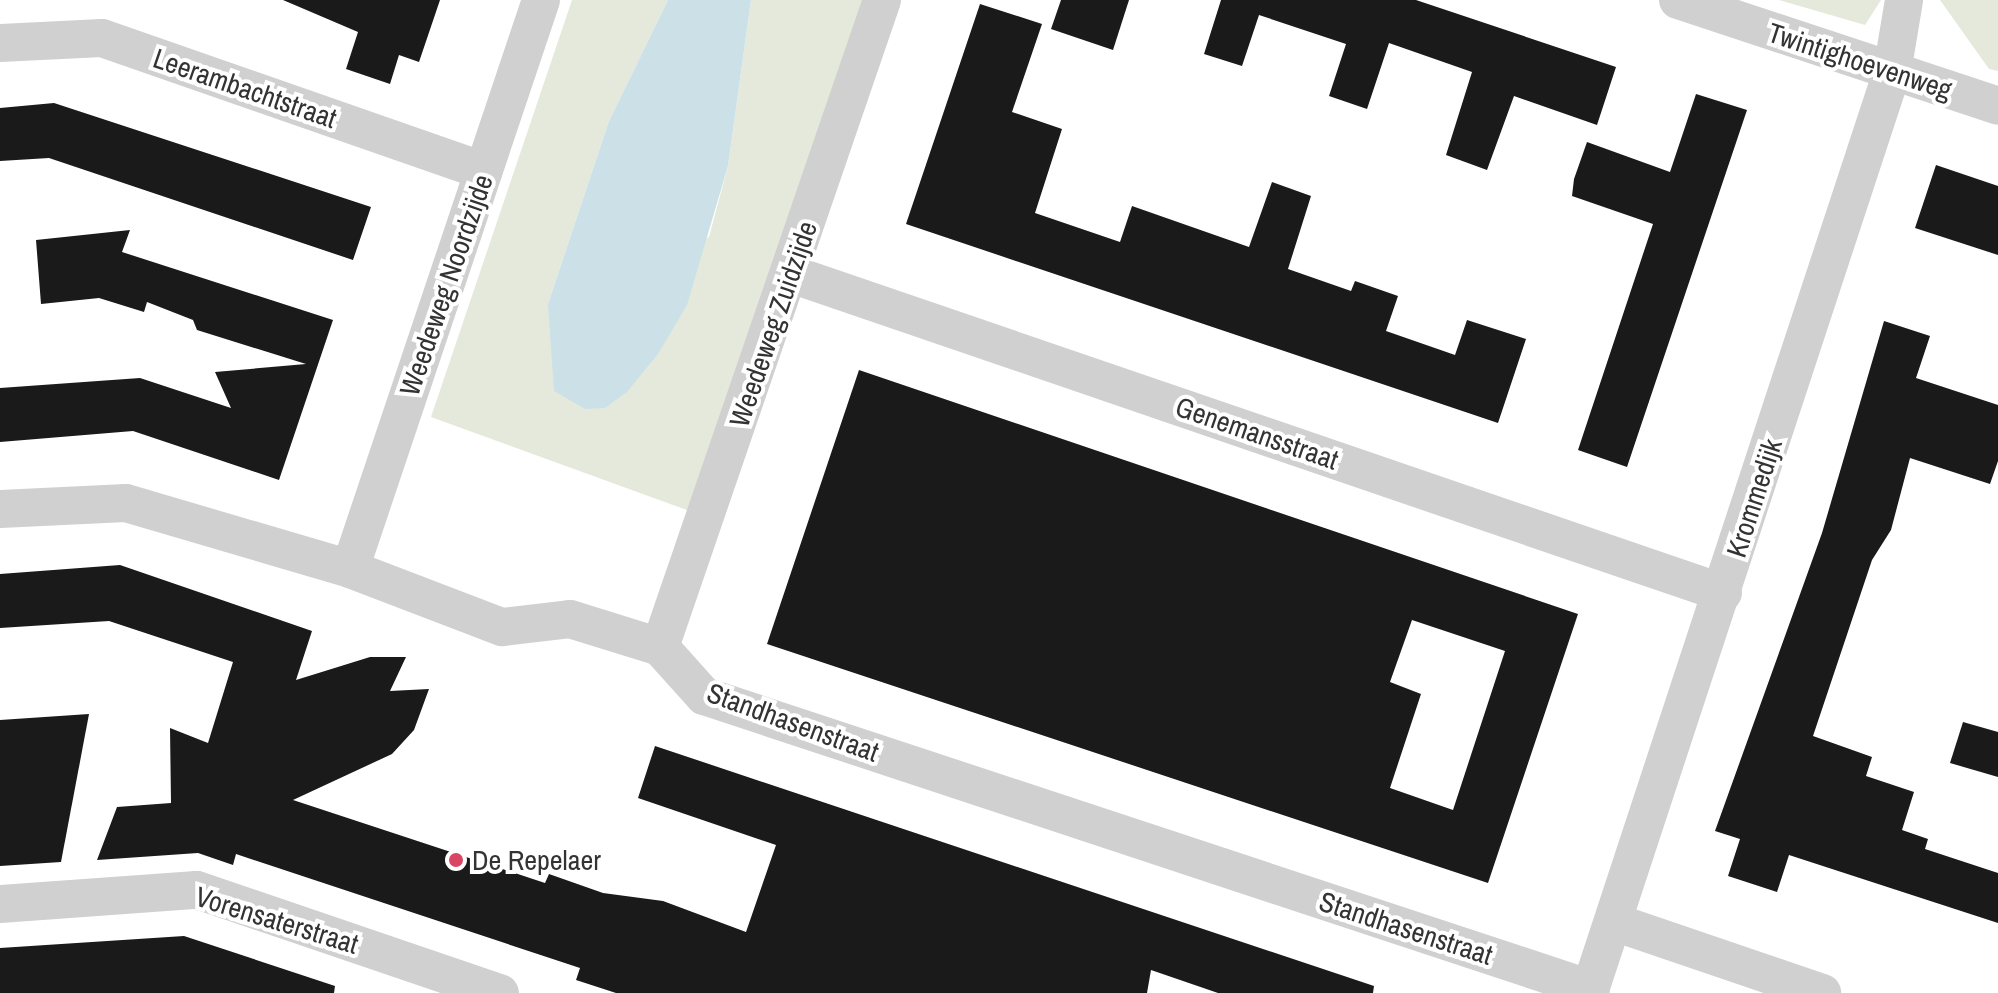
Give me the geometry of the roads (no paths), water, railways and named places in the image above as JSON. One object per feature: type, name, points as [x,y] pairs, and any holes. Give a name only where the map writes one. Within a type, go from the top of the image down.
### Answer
[{"type":"street","name":"Weedeweg Noordzijde","points":[[350,569],[541,0]]},
{"type":"street","name":"Weedeweg Zuidzijde","points":[[660,647],[791,274],[882,0]]},
{"type":"street","name":"Twintighoevenweg","points":[[1678,0],[1998,106]]},
{"type":"street","name":"Krommedijk","points":[[1590,991],[1892,72],[1904,0]]},
{"type":"street","name":"Leerambachtstraat","points":[[0,43],[102,38],[484,171]]},
{"type":"street","name":"Genemansstraat","points":[[791,274],[1723,593]]},
{"type":"street","points":[[0,509],[126,503],[350,569],[502,627],[570,619],[660,647]]},
{"type":"street","name":"Standhasenstraat","points":[[660,647],[704,696],[1590,991]]},
{"type":"street","name":"Vorensaterstraat","points":[[0,904],[197,890],[500,993]]},
{"type":"street","points":[[1614,922],[1822,993]]},
{"type":"water","points":[[668,0],[751,0],[728,166],[687,305],[658,354],[627,392],[605,408],[585,409],[554,391],[548,304],[609,121]]},
{"type":"place","name":"De Repelaer","points":[[456,860]]}]
